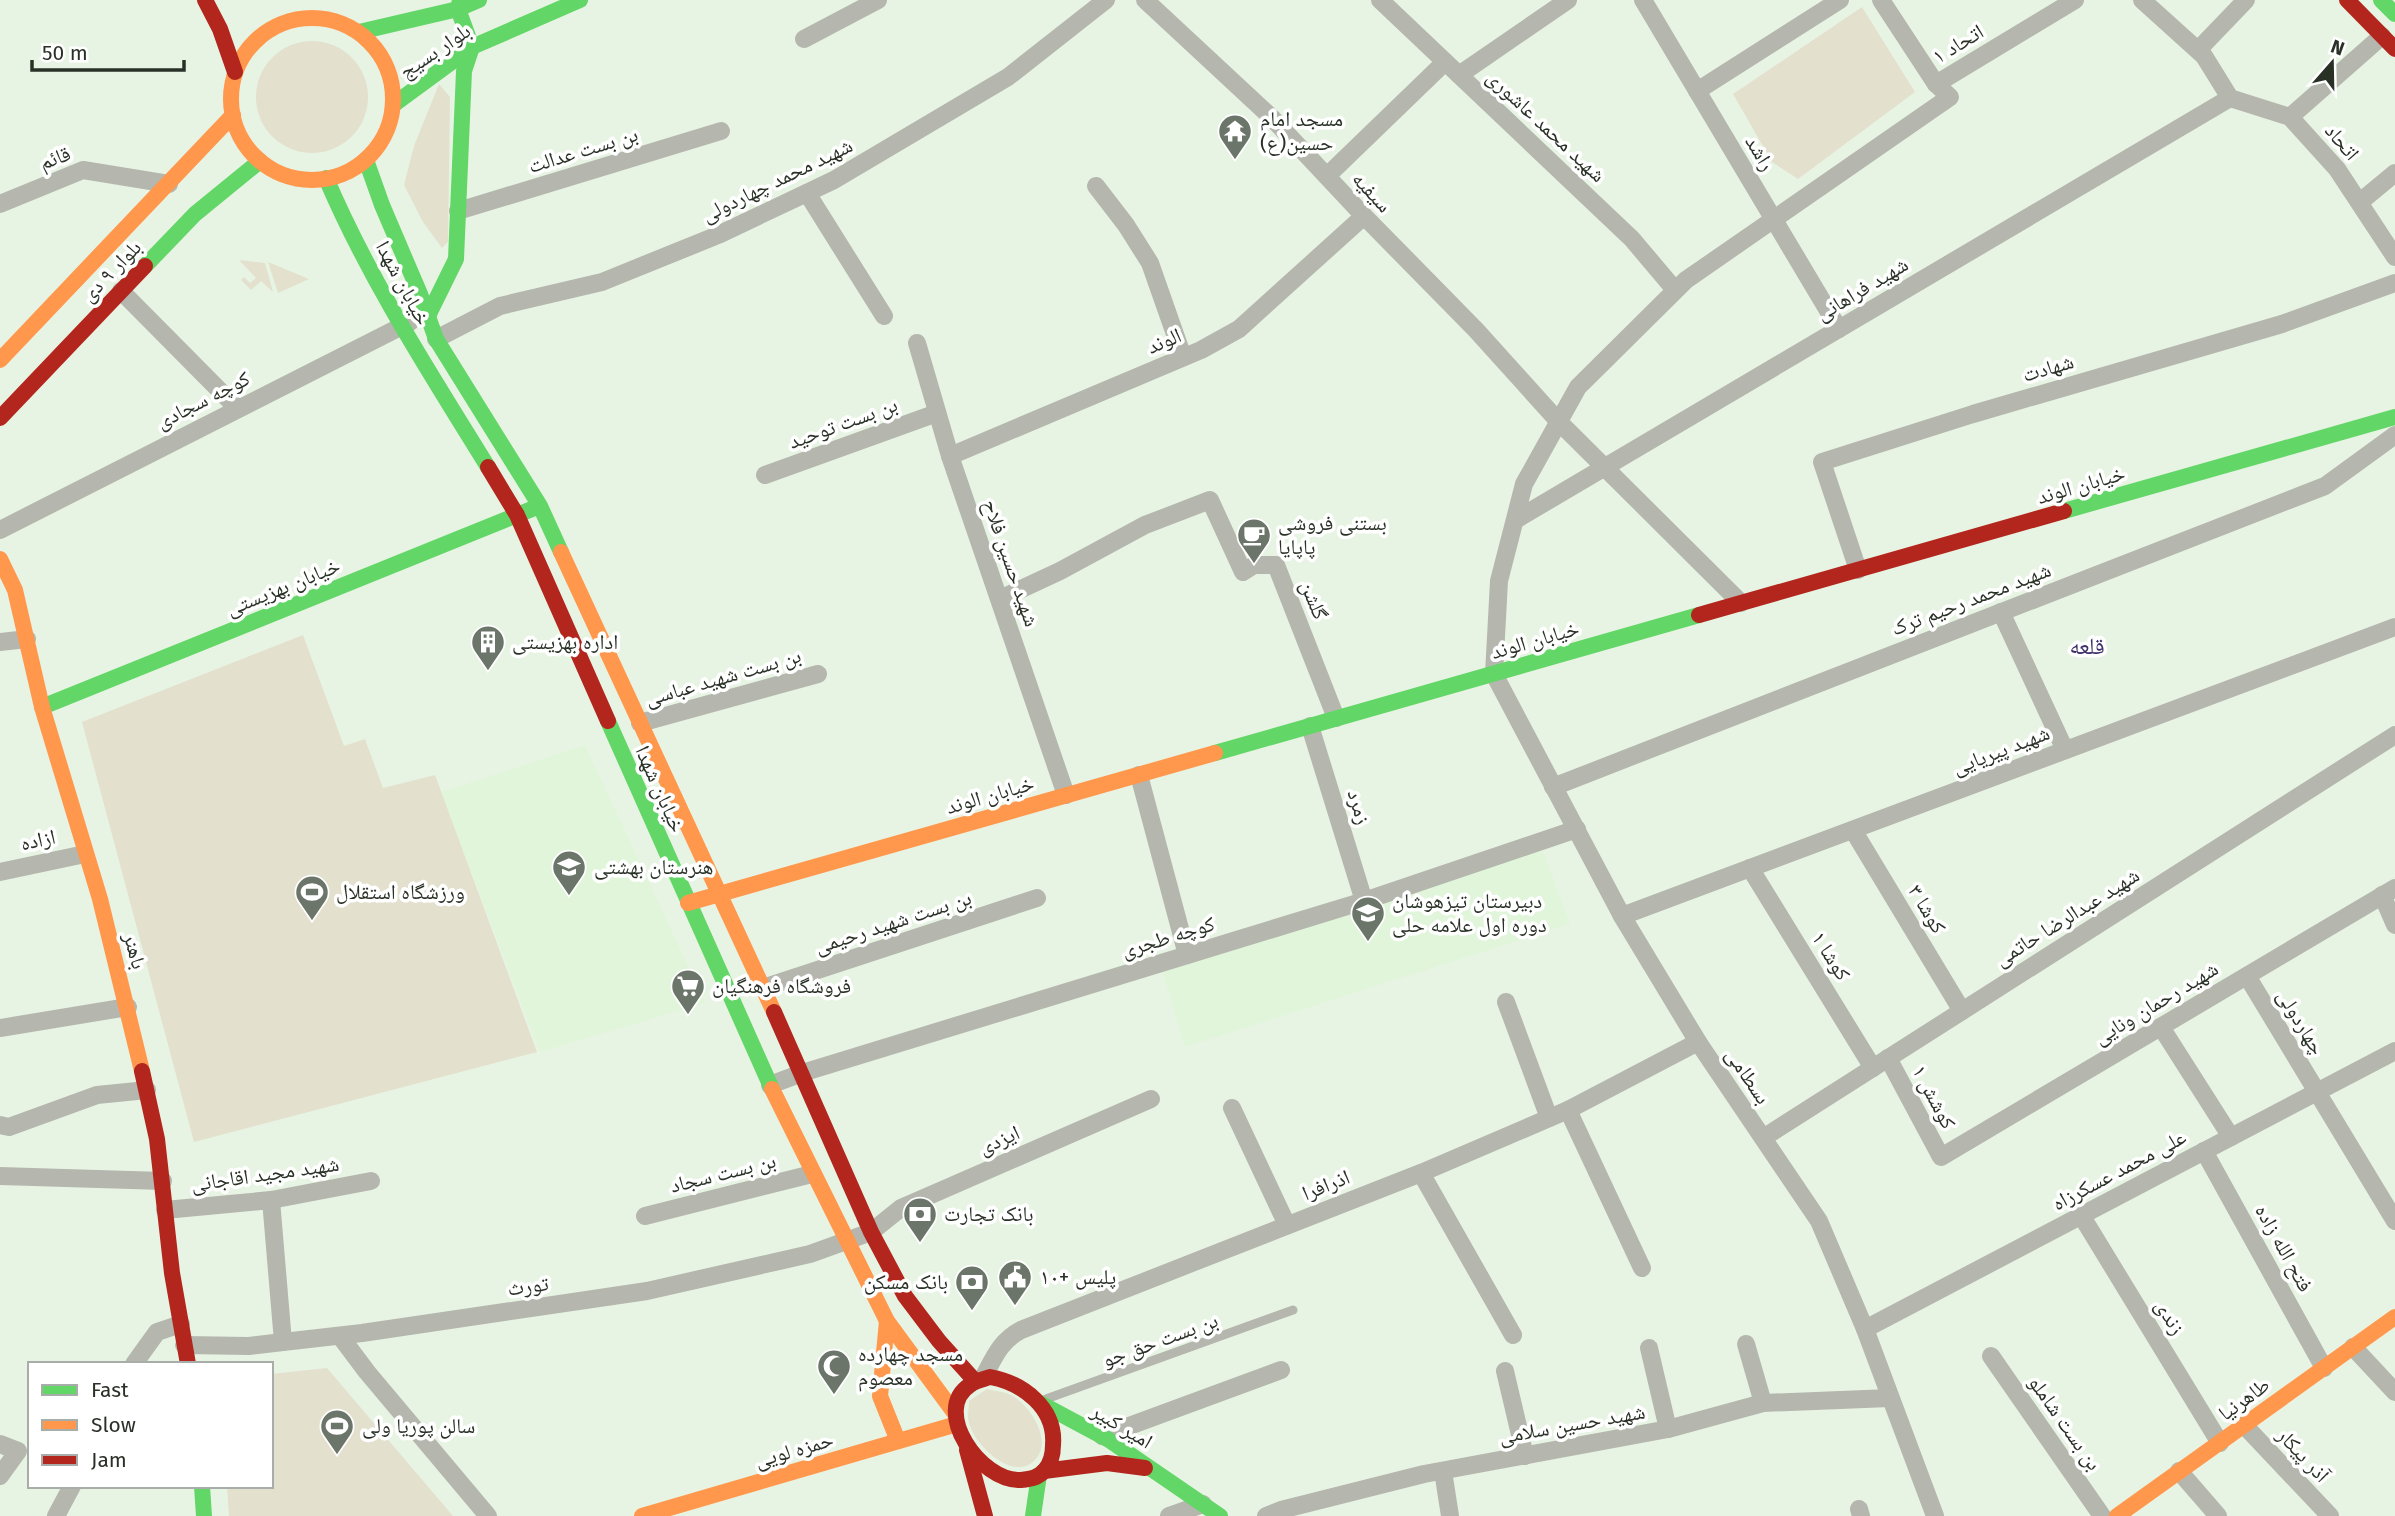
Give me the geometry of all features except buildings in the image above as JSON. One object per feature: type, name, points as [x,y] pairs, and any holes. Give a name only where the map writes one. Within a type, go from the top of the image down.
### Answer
[{"type":"main road","points":[[205,0],[220,29],[235,72]]},
{"type":"main road","name":"بلوار بسیج","points":[[359,32],[479,0]]},
{"type":"main road","name":"بلوار بسیج","points":[[393,105],[472,47],[580,0]]},
{"type":"main road","points":[[2347,0],[2395,49]]},
{"type":"main road","points":[[2381,0],[2395,14]]},
{"type":"main road","points":[[429,314],[456,259],[464,71],[472,47],[459,4]]},
{"type":"main road","points":[[293,14],[340,23],[359,32],[386,64],[392,84],[393,105],[389,126],[380,144],[366,160],[348,172],[326,178],[303,179],[280,173],[260,161],[238,132],[233,115],[231,93],[235,72],[245,53],[259,37],[293,14]]},
{"type":"main road","name":"بلوار ۹ دی","points":[[0,360],[233,115]]},
{"type":"main road","name":"خیابان شهدا","points":[[366,160],[375,192],[429,314],[436,339],[540,506],[802,1073],[871,1232],[905,1296],[939,1342],[979,1380]]},
{"type":"main road","name":"بلوار ۹ دی","points":[[0,418],[195,214],[260,161]]},
{"type":"main road","name":"خیابان شهدا","points":[[326,178],[344,220],[401,326],[517,515],[770,1085],[846,1242],[887,1321],[957,1420]]},
{"type":"main road","name":"خیابان الوند","points":[[688,903],[2395,417]]},
{"type":"main road","name":"خیابان بهزیستی","points":[[42,707],[540,506]]},
{"type":"main road","name":"باهنر","points":[[0,559],[15,590],[42,707],[128,1007],[157,1139],[188,1362]]},
{"type":"main road","name":"طاهرنیا","points":[[2129,1513],[2179,1471],[2395,1317]]},
{"type":"main road","points":[[887,1321],[880,1396],[898,1441]]},
{"type":"main road","points":[[985,1516],[957,1420],[959,1398],[963,1391],[979,1380],[997,1378],[1015,1383],[1038,1402],[1049,1420],[1053,1434],[1051,1458],[1042,1473],[1033,1516]]},
{"type":"main road","name":"امیر کبیر","points":[[1038,1402],[1102,1436],[1156,1472]]},
{"type":"main road","name":"حمزه لویی","points":[[642,1516],[898,1441],[957,1420]]},
{"type":"main road","points":[[966,1445],[983,1466],[1002,1477],[1027,1480],[1042,1473]]},
{"type":"main road","name":"امیر کبیر","points":[[1042,1473],[1094,1464],[1123,1464],[1156,1472]]},
{"type":"main road","points":[[1156,1472],[1220,1516]]},
{"type":"main road","points":[[202,1488],[205,1516]]},
{"type":"street","points":[[804,39],[878,0]]},
{"type":"street","name":"شهید محمد چهاردولی","points":[[436,339],[500,306],[602,282],[718,235],[834,180],[1008,77],[1106,0]]},
{"type":"street","name":"سیفیه","points":[[1145,0],[1272,118],[1476,330],[1559,422],[1741,603]]},
{"type":"street","name":"شهید محمد عاشوری","points":[[1380,0],[1632,239],[1675,290]]},
{"type":"street","points":[[1459,75],[1568,0]]},
{"type":"street","name":"راشد","points":[[1643,0],[1839,329]]},
{"type":"street","points":[[1697,91],[1840,0]]},
{"type":"street","points":[[1494,674],[1499,581],[1524,484],[1578,387],[1686,280],[1950,97],[1936,84],[1881,0]]},
{"type":"street","name":"اتحاد ۱","points":[[1936,84],[2075,0]]},
{"type":"street","points":[[2142,0],[2204,56],[2230,98],[2290,117],[2382,36]]},
{"type":"street","points":[[2198,51],[2246,0]]},
{"type":"street","points":[[1326,176],[1445,62]]},
{"type":"street","name":"شهید فراهانی","points":[[1517,519],[2230,98]]},
{"type":"street","name":"اتحاد","points":[[2290,117],[2337,169],[2395,257]]},
{"type":"street","name":"بن بست عدالت","points":[[458,211],[721,131]]},
{"type":"street","name":"قائم","points":[[0,204],[83,170],[169,184]]},
{"type":"street","points":[[2360,202],[2395,173]]},
{"type":"street","points":[[1096,186],[1126,225],[1150,263],[1183,357]]},
{"type":"street","points":[[807,193],[884,316]]},
{"type":"street","name":"الوند","points":[[950,456],[1183,357],[1239,329],[1364,216]]},
{"type":"street","name":"شهادت","points":[[1858,570],[1822,462],[1973,414],[2282,324],[2395,283]]},
{"type":"street","points":[[121,291],[237,408]]},
{"type":"street","name":"کوچه سجادی","points":[[0,530],[237,408],[429,314]]},
{"type":"street","name":"شهید حسین فلاح","points":[[917,344],[950,456],[1066,795]]},
{"type":"street","name":"بن بست توحید","points":[[765,475],[937,413]]},
{"type":"street","name":"شهید محمد رحیم ترک","points":[[1553,787],[2325,486],[2395,435]]},
{"type":"street","name":"گلشن","points":[[1000,599],[1060,571],[1145,525],[1210,499],[1243,572],[1254,565],[1276,565],[1336,718]]},
{"type":"street","points":[[2001,612],[2065,750]]},
{"type":"street","name":"شهید پیریایی","points":[[1622,916],[2395,626]]},
{"type":"street","points":[[0,642],[27,639]]},
{"type":"street","name":"بن بست شهید عباسی","points":[[640,723],[818,674]]},
{"type":"street","name":"بسطامی","points":[[1494,674],[1622,916],[1699,1042],[1819,1220],[1865,1329],[1935,1516]]},
{"type":"street","name":"زمرد","points":[[1310,726],[1364,901]]},
{"type":"street","name":"شهید عبدالرضا حاتمی","points":[[1763,1138],[2395,735]]},
{"type":"street","points":[[1139,775],[1187,955]]},
{"type":"street","name":"کوچه طجری","points":[[770,1085],[1364,901],[1577,829]]},
{"type":"street","name":"کوشا ۳","points":[[1853,830],[1962,1011]]},
{"type":"street","name":"ازاده","points":[[0,872],[85,853]]},
{"type":"street","name":"کوشا ۱","points":[[1750,868],[1881,1063]]},
{"type":"street","points":[[2389,891],[2395,925]]},
{"type":"street","name":"شهید رحمان ونایی","points":[[1941,1157],[2389,891]]},
{"type":"street","name":"بن بست شهید رحیمی","points":[[763,988],[1037,898]]},
{"type":"street","name":"چهاردولی","points":[[2247,976],[2395,1221]]},
{"type":"street","points":[[1506,1002],[1549,1118]]},
{"type":"street","points":[[0,1028],[128,1007]]},
{"type":"street","points":[[2161,1027],[2231,1137]]},
{"type":"street","name":"اذرافرا","points":[[979,1380],[1000,1346],[1021,1330],[1420,1173],[1568,1110],[1699,1042]]},
{"type":"street","name":"علی محمد عسکرزاه","points":[[1865,1329],[2395,1051]]},
{"type":"street","name":"کوشش ۱","points":[[1881,1063],[1941,1157]]},
{"type":"street","points":[[0,1125],[9,1127],[97,1095],[147,1090]]},
{"type":"street","name":"ایزدی","points":[[871,1232],[901,1208],[1151,1099]]},
{"type":"street","points":[[1232,1108],[1287,1225]]},
{"type":"street","points":[[1568,1110],[1642,1268]]},
{"type":"street","name":"فتح الله زاده","points":[[2204,1151],[2324,1367]]},
{"type":"street","points":[[1420,1173],[1513,1335]]},
{"type":"street","name":"بن بست سجاد","points":[[645,1216],[812,1174]]},
{"type":"street","points":[[0,1176],[163,1181]]},
{"type":"street","name":"شهید مجید اقاجانی","points":[[165,1210],[271,1200],[371,1181]]},
{"type":"street","points":[[271,1200],[283,1342]]},
{"type":"street","name":"زندی","points":[[2081,1215],[2220,1443]]},
{"type":"street","name":"تورث","points":[[184,1345],[249,1346],[340,1336],[647,1291],[810,1254],[871,1232]]},
{"type":"street","points":[[135,1362],[157,1332],[181,1324]]},
{"type":"street","points":[[340,1336],[488,1516]]},
{"type":"street","points":[[1746,1344],[1763,1403]]},
{"type":"street","points":[[2353,1347],[2395,1392]]},
{"type":"street","points":[[1649,1348],[1668,1429]]},
{"type":"street","name":"بن بست شاملو","points":[[1991,1356],[2102,1516]]},
{"type":"street","points":[[1102,1436],[1282,1370]]},
{"type":"street","points":[[1504,1371],[1525,1456]]},
{"type":"street","name":"شهید حسین سلامی","points":[[1266,1516],[1281,1510],[1443,1471],[1668,1429],[1763,1403],[1890,1398]]},
{"type":"street","name":"آذر پیکار","points":[[2244,1425],[2330,1516]]},
{"type":"street","points":[[0,1444],[18,1451],[0,1476]]},
{"type":"street","points":[[1443,1471],[1450,1516]]},
{"type":"street","points":[[2179,1471],[2218,1516]]},
{"type":"street","points":[[56,1516],[71,1488]]},
{"type":"street","points":[[1169,1516],[1203,1504]]},
{"type":"lane","name":"بن بست حق جو","points":[[1038,1402],[1293,1310]]},
{"type":"shaded area","points":[[1862,7],[1915,92],[1798,179],[1772,162],[1733,94]]},
{"type":"shaded area","points":[[312,41],[333,45],[352,57],[364,76],[368,97],[364,118],[352,137],[333,149],[312,153],[291,149],[272,137],[260,118],[256,97],[260,76],[272,57],[291,45]]},
{"type":"shaded area","points":[[439,84],[450,97],[448,242],[442,248],[423,222],[404,185],[414,146]]},
{"type":"shaded area","points":[[239,260],[265,263],[273,292],[261,281],[251,290],[241,280],[244,277],[250,283],[256,278]]},
{"type":"shaded area","points":[[268,262],[309,279],[278,293]]},
{"type":"shaded area","name":"ورزشگاه استقلال","points":[[303,635],[344,746],[365,739],[383,788],[435,775],[537,1052],[194,1142],[82,722]]},
{"type":"shaded area","name":"هنرستان بهشتی","points":[[585,745],[705,1003],[540,1052],[441,792]]},
{"type":"shaded area","name":"دبیرستان تیزهوشان دوره اول علامه حلی","points":[[1543,851],[1570,924],[1185,1047],[1160,963]]},
{"type":"shaded area","name":"سالن پوریا ولی","points":[[327,1368],[453,1516],[229,1516],[227,1488],[273,1488],[273,1374]]},
{"type":"shaded area","points":[[987,1389],[1013,1396],[1033,1416],[1042,1444],[1034,1461],[1025,1466],[1005,1464],[986,1450],[972,1432],[968,1421],[969,1401]]},
{"type":"traffic: fast","points":[[429,314],[456,259],[464,71],[472,47],[458,9],[460,0]]},
{"type":"traffic: fast","points":[[359,32],[458,9],[479,0]]},
{"type":"traffic: fast","points":[[393,105],[472,47],[580,0]]},
{"type":"traffic: fast","points":[[2381,0],[2395,14]]},
{"type":"traffic: fast","points":[[366,160],[436,339],[540,506],[561,552]]},
{"type":"traffic: fast","points":[[145,266],[195,214],[260,161]]},
{"type":"traffic: fast","points":[[326,178],[381,289],[488,467]]},
{"type":"traffic: fast","points":[[2064,511],[2395,417]]},
{"type":"traffic: fast","points":[[42,707],[532,509]]},
{"type":"traffic: fast","points":[[1215,753],[1699,615]]},
{"type":"traffic: fast","points":[[608,721],[772,1089]]},
{"type":"traffic: fast","points":[[1038,1402],[1109,1440],[1220,1516]]},
{"type":"traffic: fast","points":[[1033,1516],[1039,1475]]},
{"type":"traffic: fast","points":[[202,1488],[204,1516]]},
{"type":"traffic: slow","points":[[312,18],[343,24],[369,42],[387,68],[393,99],[387,130],[369,156],[343,174],[312,180],[281,174],[255,156],[237,130],[231,99],[237,68],[255,42],[281,24],[312,18]]},
{"type":"traffic: slow","points":[[0,360],[233,115]]},
{"type":"traffic: slow","points":[[561,552],[774,1012]]},
{"type":"traffic: slow","points":[[0,559],[15,590],[42,707],[100,899],[142,1071]]},
{"type":"traffic: slow","points":[[688,903],[1215,753]]},
{"type":"traffic: slow","points":[[772,1089],[887,1321],[956,1415]]},
{"type":"traffic: slow","points":[[2117,1516],[2395,1317]]},
{"type":"traffic: slow","points":[[887,1321],[880,1396],[898,1441]]},
{"type":"traffic: slow","points":[[642,1516],[957,1424]]},
{"type":"traffic: jam","points":[[205,0],[220,29],[235,72]]},
{"type":"traffic: jam","points":[[2347,0],[2395,49]]},
{"type":"traffic: jam","points":[[0,418],[145,266]]},
{"type":"traffic: jam","points":[[488,467],[517,515],[608,721]]},
{"type":"traffic: jam","points":[[1699,615],[2064,511]]},
{"type":"traffic: jam","points":[[774,1012],[871,1232],[905,1296],[939,1341],[975,1381]]},
{"type":"traffic: jam","points":[[142,1071],[157,1139],[172,1273],[188,1362]]},
{"type":"traffic: jam","points":[[990,1377],[1025,1391],[1035,1399],[1049,1420],[1053,1432],[1052,1455],[1042,1473],[1031,1479],[1005,1478],[990,1470],[966,1443],[958,1427],[956,1411],[959,1396],[972,1384],[990,1377]]},
{"type":"traffic: jam","points":[[967,1450],[985,1516]]},
{"type":"traffic: jam","points":[[1044,1471],[1107,1463],[1145,1468]]},
{"type":"place","name":"مسجد امام حسین(ع)","points":[[1235,161]]},
{"type":"place","name":"بستنی فروشی پاپایا","points":[[1254,565]]},
{"type":"place","name":"اداره بهزیستی","points":[[488,672]]},
{"type":"place","name":"هنرستان بهشتی","points":[[569,897]]},
{"type":"place","name":"ورزشگاه استقلال","points":[[312,922]]},
{"type":"place","name":"دبیرستان تیزهوشان دوره اول علامه حلی","points":[[1368,943]]},
{"type":"place","name":"فروشگاه فرهنگیان","points":[[688,1016]]},
{"type":"place","name":"بانک تجارت","points":[[920,1244]]},
{"type":"place","name":"پلیس +۱۰","points":[[1015,1307]]},
{"type":"place","name":"بانک مسکن","points":[[972,1312]]},
{"type":"place","name":"مسجد چهارده معصوم","points":[[834,1396]]},
{"type":"place","name":"سالن پوریا ولی","points":[[337,1456]]},
{"type":"district","name":"قلعه","points":[[2087,646]]}]
